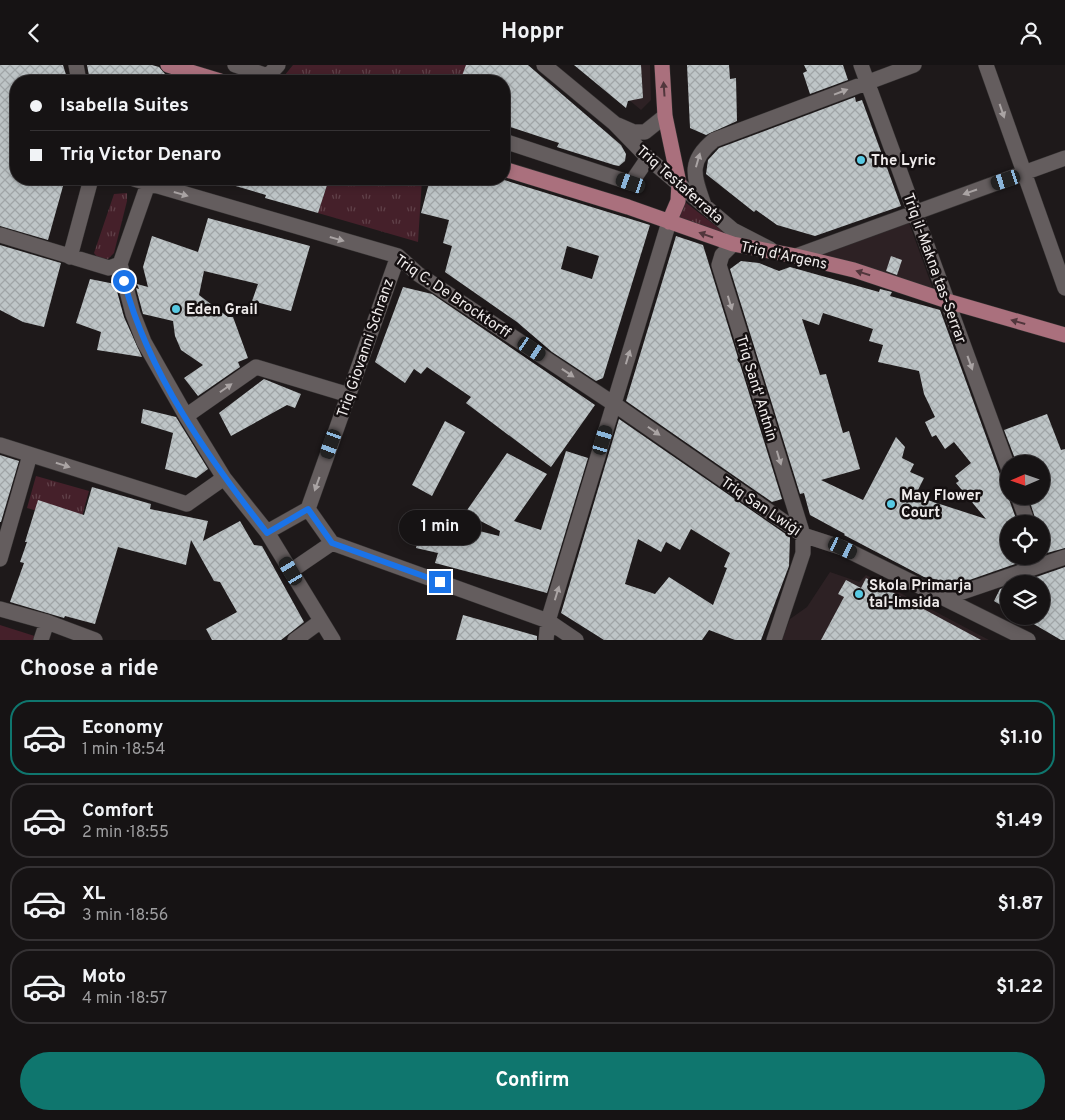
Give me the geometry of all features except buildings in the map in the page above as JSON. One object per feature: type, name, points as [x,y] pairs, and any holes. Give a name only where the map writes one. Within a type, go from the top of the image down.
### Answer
[{"type":"main road","points":[[168,65],[200,75]]},
{"type":"main road","points":[[662,65],[666,115],[679,183],[678,201],[669,222]]},
{"type":"main road","name":"Triq d'Argens","points":[[510,171],[733,244],[796,256],[854,270],[947,301],[1065,335]]},
{"type":"street","points":[[235,65],[265,75]]},
{"type":"street","points":[[269,75],[278,65]]},
{"type":"street","name":"Triq Testaferrata","points":[[544,65],[614,123],[648,158],[733,230],[778,253]]},
{"type":"street","name":"Triq il-Makna tas-Serrar","points":[[861,65],[1003,455]]},
{"type":"street","points":[[704,206],[694,174],[700,151],[714,140],[914,65]]},
{"type":"street","points":[[986,65],[1065,288]]},
{"type":"street","name":"Triq Testaferrata","points":[[614,123],[634,132],[645,132],[666,115]]},
{"type":"street","points":[[510,143],[631,183],[648,158]]},
{"type":"street","points":[[796,256],[914,211],[1024,174],[1065,157]]},
{"type":"street","points":[[70,257],[89,185]]},
{"type":"street","points":[[140,185],[120,264],[133,314],[144,342],[224,478],[267,533],[333,640]]},
{"type":"street","name":"Triq C. De Brocktorff","points":[[155,185],[398,256],[418,274],[614,404]]},
{"type":"street","points":[[546,640],[548,621],[669,222]]},
{"type":"street","points":[[0,235],[109,267],[120,264]]},
{"type":"street","name":"Triq Sant' Antnin","points":[[733,244],[722,255],[718,265],[803,535]]},
{"type":"street","name":"Triq Giovanni Schranz","points":[[308,509],[398,256]]},
{"type":"street","points":[[186,416],[256,367],[349,395]]},
{"type":"street","name":"Triq San Lwiġi","points":[[614,404],[803,535],[843,548],[1028,640]]},
{"type":"street","points":[[0,445],[187,504],[224,478]]},
{"type":"street","points":[[0,559],[30,455]]},
{"type":"street","points":[[267,533],[308,509],[332,543],[548,621],[576,640]]},
{"type":"street","points":[[774,640],[803,553],[803,535]]},
{"type":"street","points":[[291,571],[332,543]]},
{"type":"street","points":[[1050,559],[1065,557]]},
{"type":"street","points":[[945,598],[1029,565]]},
{"type":"street","points":[[0,609],[47,622],[95,640]]},
{"type":"street","points":[[295,640],[321,621]]},
{"type":"street","points":[[41,640],[47,622]]},
{"type":"shaded area","points":[[587,65],[650,65],[651,100],[641,110]]},
{"type":"shaded area","points":[[908,220],[934,292],[817,254]]},
{"type":"shaded area","name":"Skola Primarja tal-Imsida","points":[[830,572],[859,582],[866,575],[989,640],[782,640],[790,619],[807,607]]},
{"type":"green space","points":[[293,65],[467,65],[463,75],[285,75]]},
{"type":"green space","points":[[327,185],[422,185],[418,242],[318,213]]},
{"type":"green space","points":[[127,193],[127,201],[114,253],[108,259],[98,258],[94,253],[114,194]]},
{"type":"green space","points":[[685,202],[725,233],[679,219]]},
{"type":"green space","points":[[36,476],[89,491],[80,523],[27,508]]},
{"type":"green space","points":[[0,625],[41,638],[44,640],[0,640]]},
{"type":"place","name":"The Lyric","points":[[861,160]]},
{"type":"place","name":"Eden Grail","points":[[176,309]]},
{"type":"place","name":"May Flower Court","points":[[891,504]]},
{"type":"place","name":"Skola Primarja tal-Imsida","points":[[859,594]]},
{"type":"route","points":[[124,281],[133,314],[144,342],[224,478],[267,533],[308,509],[332,543],[440,582]]}]
